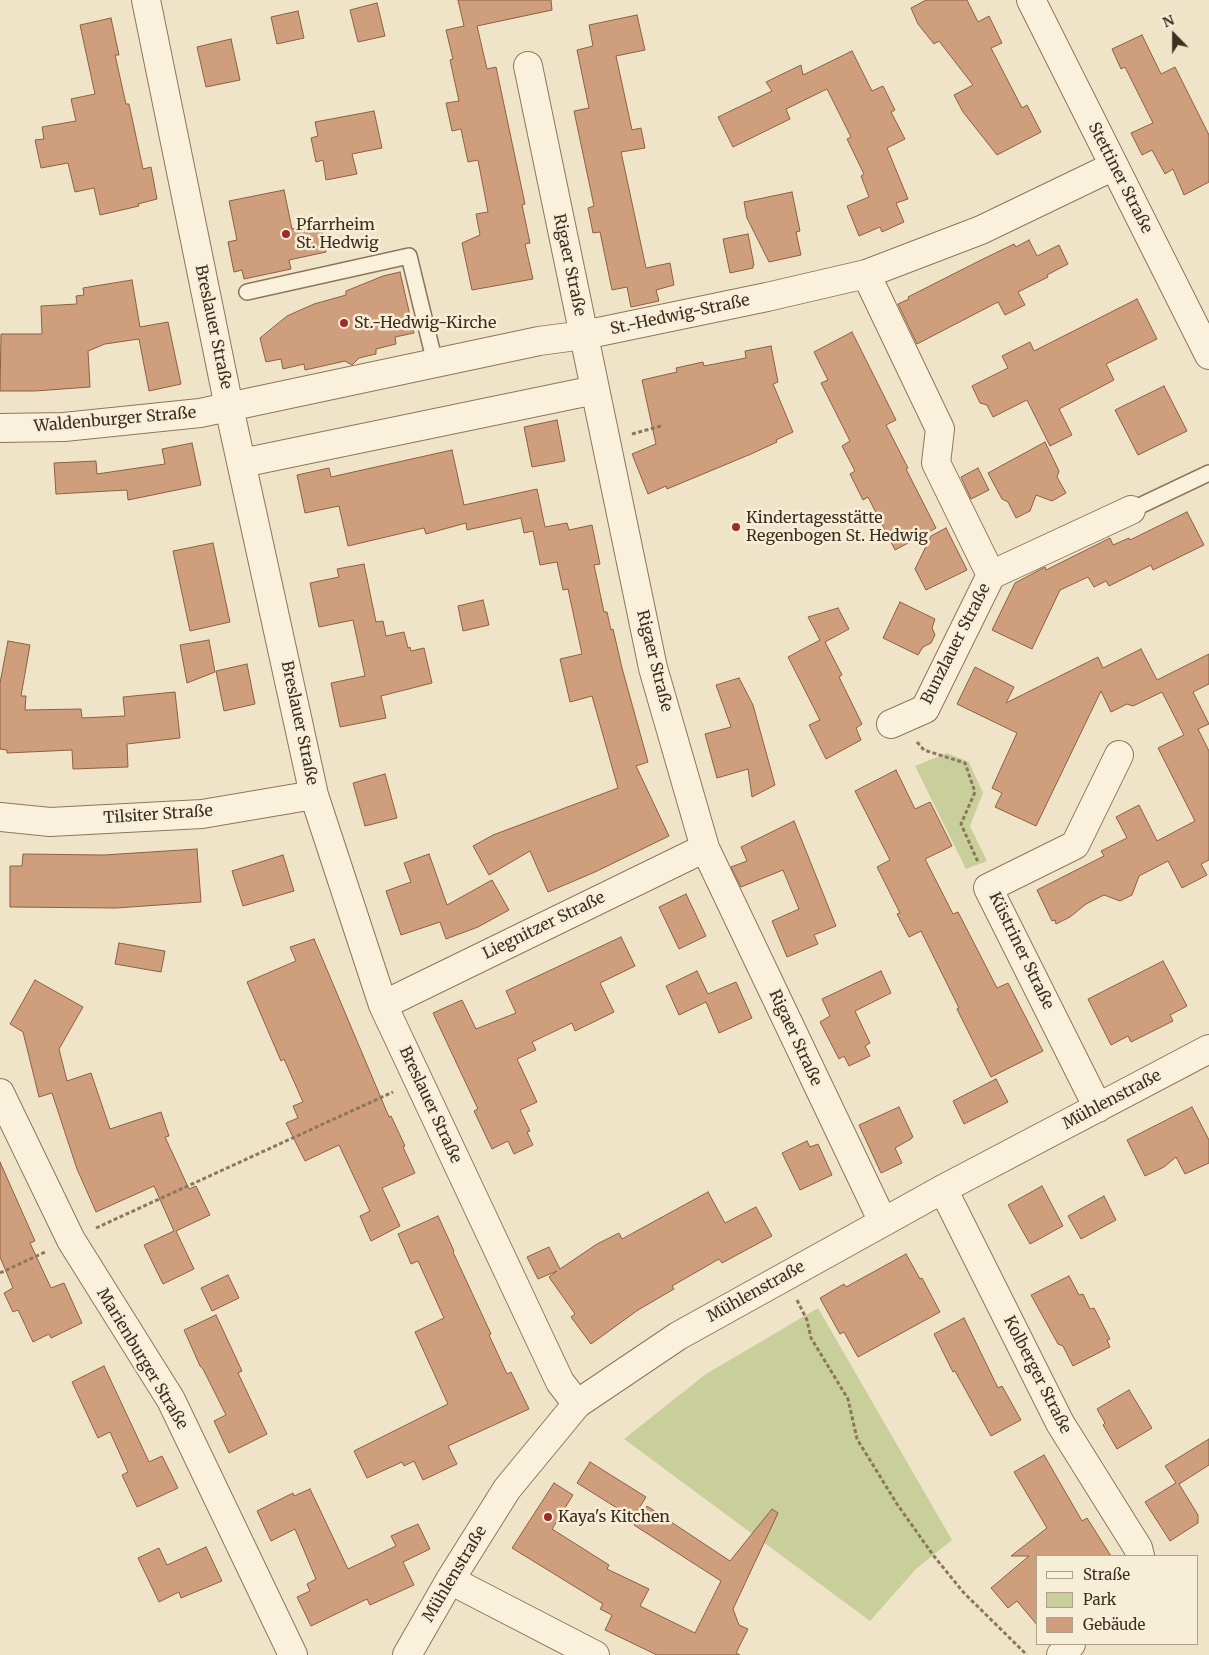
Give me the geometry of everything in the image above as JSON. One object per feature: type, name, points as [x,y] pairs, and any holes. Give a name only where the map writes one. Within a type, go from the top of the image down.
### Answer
[{"type":"street","name":"Breslauer Straße","points":[[146,0],[229,407],[314,795],[383,1005],[560,1382],[577,1404]]},
{"type":"street","name":"Stettiner Straße","points":[[1031,0],[1209,354]]},
{"type":"street","name":"Rigaer Straße","points":[[528,66],[653,668],[705,848],[883,1222]]},
{"type":"street","name":"St.-Hedwig-Straße","points":[[229,407],[539,341],[584,335],[767,297],[866,274],[981,230],[1114,166]]},
{"type":"street","name":"Bunzlauer Straße","points":[[866,274],[940,428],[936,463],[991,575],[924,709],[895,722]]},
{"type":"street","points":[[242,463],[595,390]]},
{"type":"street","name":"Waldenburger Straße","points":[[0,428],[64,427],[200,413],[229,407]]},
{"type":"street","points":[[991,575],[1131,510]]},
{"type":"street","name":"Küstriner Straße","points":[[1098,1108],[988,888],[1075,845],[1119,755]]},
{"type":"street","name":"Tilsiter Straße","points":[[0,817],[50,822],[202,814],[314,795]]},
{"type":"street","name":"Liegnitzer Straße","points":[[383,1005],[705,848]]},
{"type":"street","name":"Mühlenstraße","points":[[407,1655],[450,1580],[507,1489],[577,1404],[678,1336],[943,1189],[1209,1049]]},
{"type":"street","name":"Marienburger Straße","points":[[0,1093],[71,1240],[171,1400],[293,1655]]},
{"type":"street","name":"Kolberger Straße","points":[[943,1189],[1060,1424],[1138,1548],[1140,1555]]},
{"type":"street","points":[[450,1580],[595,1655]]},
{"type":"street","points":[[1061,1655],[1070,1645]]},
{"type":"lane","points":[[247,292],[409,256],[435,363]]},
{"type":"lane","points":[[1131,510],[1209,473]]},
{"type":"path","points":[[895,722],[924,750],[964,763],[976,792],[961,824],[988,888]]},
{"type":"path","points":[[0,1273],[418,1081]]},
{"type":"path","points":[[785,1276],[807,1320],[810,1338],[848,1399],[857,1439],[898,1504],[933,1555],[964,1593],[1027,1655]]},
{"type":"green space","points":[[947,753],[969,762],[983,793],[970,826],[987,861],[966,869],[915,766]]},
{"type":"green space","points":[[818,1308],[952,1540],[916,1569],[870,1621],[624,1439],[706,1374]]},
{"type":"building","points":[[458,0],[551,0],[552,10],[477,26],[487,69],[496,67],[525,204],[522,205],[530,243],[525,244],[533,279],[472,290],[462,243],[480,235],[476,214],[488,212],[478,160],[468,162],[461,129],[452,131],[446,103],[459,101],[450,60],[453,59],[446,30],[464,26]]},
{"type":"building","points":[[926,0],[967,0],[978,22],[989,16],[1002,43],[991,48],[1022,108],[1027,105],[1041,132],[997,155],[963,112],[954,95],[973,85],[939,41],[934,44],[918,24],[911,8]]},
{"type":"building","points":[[377,3],[385,36],[358,42],[350,10]]},
{"type":"building","points":[[298,11],[304,38],[277,44],[271,17]]},
{"type":"building","points":[[637,15],[645,50],[616,56],[632,130],[641,128],[645,148],[621,152],[646,268],[670,263],[674,285],[656,290],[659,301],[631,307],[627,287],[612,290],[600,232],[593,233],[588,208],[594,206],[574,111],[589,108],[577,50],[593,46],[589,25]]},
{"type":"building","points":[[111,18],[119,55],[115,55],[126,104],[129,104],[143,169],[151,167],[157,199],[138,204],[139,206],[100,215],[94,188],[75,192],[68,163],[41,168],[35,140],[44,139],[42,127],[76,121],[71,99],[95,94],[80,25]]},
{"type":"building","points":[[1142,35],[1161,74],[1175,67],[1209,135],[1209,182],[1184,195],[1173,169],[1165,174],[1152,150],[1142,155],[1131,133],[1153,123],[1125,67],[1121,69],[1112,49]]},
{"type":"building","points":[[231,39],[240,80],[206,87],[197,47]]},
{"type":"building","points":[[852,51],[872,91],[883,86],[895,110],[891,112],[905,139],[887,148],[908,199],[896,203],[904,222],[882,232],[880,227],[859,236],[847,206],[869,197],[861,176],[864,174],[847,139],[851,137],[827,89],[786,109],[790,119],[733,147],[718,117],[772,91],[766,82],[801,65],[803,75]]},
{"type":"building","points":[[374,111],[382,148],[352,154],[357,174],[326,180],[323,160],[316,162],[311,138],[318,136],[315,122]]},
{"type":"building","name":"Pfarrheim St. Hedwig","points":[[284,190],[292,229],[320,223],[326,252],[289,260],[291,269],[244,279],[242,270],[234,272],[228,242],[237,240],[229,201]]},
{"type":"building","points":[[792,192],[800,231],[796,232],[801,255],[769,262],[747,218],[744,202]]},
{"type":"building","points":[[748,234],[753,268],[730,273],[723,239]]},
{"type":"building","points":[[1029,240],[1037,256],[1059,245],[1068,264],[1047,275],[1048,277],[1018,292],[1025,305],[1005,315],[998,302],[917,344],[898,304],[979,261],[1014,244],[1016,247]]},
{"type":"building","name":"St.-Hedwig-Kirche","points":[[400,272],[414,333],[395,337],[396,344],[376,349],[376,354],[359,358],[352,365],[345,361],[305,370],[304,364],[283,369],[281,359],[266,362],[260,338],[287,316],[314,304],[346,295],[346,291],[383,276]]},
{"type":"building","points":[[132,280],[140,327],[168,322],[181,384],[149,391],[139,339],[105,344],[88,351],[90,387],[35,391],[0,391],[1,334],[42,334],[41,306],[77,304],[76,296],[84,295],[83,288]]},
{"type":"building","points":[[1137,299],[1157,339],[1106,364],[1114,380],[1059,409],[1072,435],[1050,446],[1027,400],[993,417],[987,405],[980,403],[972,386],[1008,368],[1002,356],[1030,342],[1034,351]]},
{"type":"building","points":[[852,332],[896,420],[886,425],[936,528],[895,550],[868,497],[863,500],[850,474],[855,471],[842,446],[850,441],[821,383],[828,380],[814,352]]},
{"type":"building","points":[[771,346],[778,382],[773,384],[793,432],[751,454],[667,489],[666,486],[648,494],[632,454],[656,444],[642,380],[677,372],[676,368],[703,362],[704,366],[746,358],[745,351]]},
{"type":"building","points":[[1164,386],[1187,431],[1138,455],[1115,410]]},
{"type":"building","points":[[557,420],[565,461],[532,467],[524,427]]},
{"type":"building","points":[[1045,442],[1059,471],[1057,477],[1066,493],[1052,501],[1036,495],[1030,511],[1016,518],[1008,502],[1002,499],[988,473]]},
{"type":"building","points":[[192,443],[201,485],[128,500],[127,490],[56,494],[54,463],[96,461],[97,474],[165,464],[162,449]]},
{"type":"building","points":[[452,450],[464,505],[537,489],[545,527],[567,523],[569,530],[592,525],[600,564],[594,565],[604,612],[607,612],[611,630],[613,629],[648,762],[636,766],[669,836],[595,872],[548,892],[530,851],[489,875],[473,846],[493,835],[618,788],[592,696],[570,702],[560,659],[582,654],[568,589],[563,590],[557,562],[540,565],[533,531],[524,533],[521,518],[467,530],[466,523],[426,534],[424,528],[348,546],[339,506],[305,513],[297,475],[329,468],[331,477]]},
{"type":"building","points":[[978,468],[989,490],[971,499],[961,477]]},
{"type":"building","points":[[1187,512],[1204,545],[1153,570],[1151,565],[1109,586],[1106,581],[1094,587],[1088,577],[1060,590],[1032,649],[992,630],[1015,583],[1045,567],[1046,570],[1110,538],[1113,545],[1129,538],[1130,540]]},
{"type":"building","points":[[946,528],[967,570],[926,590],[915,569],[931,536]]},
{"type":"building","points":[[213,543],[230,622],[190,631],[173,551]]},
{"type":"building","points":[[364,564],[376,622],[383,621],[386,636],[404,632],[408,648],[410,647],[411,651],[424,648],[432,683],[381,696],[386,718],[340,727],[331,683],[365,676],[353,620],[319,627],[310,583],[339,577],[337,569]]},
{"type":"building","points":[[483,600],[489,625],[463,631],[458,606]]},
{"type":"building","points":[[900,602],[935,619],[932,628],[935,635],[931,643],[923,647],[918,655],[883,638]]},
{"type":"building","points":[[838,608],[849,629],[825,642],[842,675],[839,677],[862,724],[856,728],[861,740],[826,759],[809,725],[820,720],[788,657],[820,640],[808,617]]},
{"type":"building","points":[[209,640],[215,672],[187,683],[180,645]]},
{"type":"building","points":[[8,641],[30,645],[21,696],[26,696],[25,710],[81,709],[82,718],[125,716],[123,697],[175,692],[180,738],[127,744],[128,767],[73,769],[72,750],[7,753],[7,750],[0,749],[0,683]]},
{"type":"building","points":[[1141,649],[1157,680],[1209,654],[1209,684],[1193,692],[1209,724],[1198,729],[1209,751],[1209,860],[1201,864],[1207,875],[1182,888],[1168,861],[1139,876],[1132,895],[1120,901],[1104,895],[1086,904],[1070,917],[1056,924],[1055,920],[1052,921],[1037,890],[1104,856],[1101,851],[1127,838],[1116,817],[1139,805],[1157,841],[1195,821],[1158,748],[1184,735],[1162,692],[1133,706],[1127,704],[1111,712],[1101,691],[1036,826],[995,807],[1002,793],[992,788],[1017,733],[957,704],[975,667],[1014,687],[1006,703],[1098,657],[1103,668]]},
{"type":"building","points":[[247,664],[255,704],[224,711],[216,671]]},
{"type":"building","points":[[739,678],[753,705],[775,785],[752,797],[748,769],[717,778],[705,734],[731,727],[716,685]]},
{"type":"building","points":[[896,770],[915,809],[930,802],[952,846],[925,859],[953,914],[958,912],[997,988],[1008,983],[1043,1051],[991,1077],[921,931],[909,937],[897,914],[900,913],[877,867],[890,860],[855,791]]},
{"type":"building","points":[[385,774],[397,818],[365,826],[353,783]]},
{"type":"building","points":[[794,821],[836,926],[814,935],[818,944],[787,957],[772,921],[799,909],[783,870],[741,887],[731,867],[747,861],[741,847]]},
{"type":"building","points":[[197,849],[201,902],[116,908],[10,907],[10,866],[22,866],[23,854],[104,855]]},
{"type":"building","points":[[429,854],[447,905],[492,880],[509,910],[478,927],[446,939],[440,922],[401,935],[386,891],[411,882],[404,863]]},
{"type":"building","points":[[283,855],[294,891],[243,906],[232,871]]},
{"type":"building","points":[[686,894],[706,936],[679,949],[659,907]]},
{"type":"building","points":[[621,937],[635,966],[600,983],[614,1012],[575,1031],[572,1023],[532,1042],[536,1050],[517,1059],[537,1102],[520,1110],[530,1131],[527,1132],[533,1145],[514,1154],[508,1141],[492,1149],[474,1111],[478,1109],[433,1013],[462,1000],[476,1029],[516,1013],[506,991]]},
{"type":"building","points":[[314,939],[389,1117],[391,1116],[405,1146],[403,1147],[415,1173],[382,1188],[400,1226],[371,1241],[360,1216],[370,1211],[339,1145],[305,1161],[286,1123],[298,1118],[293,1106],[303,1102],[284,1059],[281,1061],[247,982],[296,961],[290,947]]},
{"type":"building","points":[[119,943],[165,951],[161,972],[115,964]]},
{"type":"building","points":[[1163,961],[1187,1006],[1170,1015],[1173,1021],[1131,1042],[1128,1036],[1111,1045],[1088,999]]},
{"type":"building","points":[[697,971],[708,994],[736,982],[752,1018],[719,1033],[706,1002],[679,1015],[666,986]]},
{"type":"building","points":[[881,971],[891,993],[855,1011],[870,1043],[865,1046],[870,1056],[849,1066],[844,1056],[839,1059],[820,1022],[830,1016],[822,999]]},
{"type":"building","points":[[35,980],[83,1007],[59,1049],[67,1081],[91,1073],[110,1129],[161,1112],[169,1136],[165,1137],[189,1189],[196,1186],[210,1215],[176,1231],[194,1269],[163,1284],[144,1245],[174,1231],[154,1186],[96,1212],[77,1169],[52,1093],[39,1097],[23,1032],[10,1024]]},
{"type":"building","points":[[996,1079],[1008,1102],[964,1124],[953,1101]]},
{"type":"building","points":[[899,1107],[913,1137],[895,1148],[902,1163],[881,1173],[859,1125]]},
{"type":"building","points":[[1192,1107],[1209,1140],[1209,1163],[1185,1174],[1176,1157],[1164,1167],[1145,1176],[1127,1140]]},
{"type":"building","points":[[807,1141],[810,1147],[818,1144],[832,1175],[800,1190],[782,1153]]},
{"type":"building","points":[[0,1162],[35,1241],[30,1243],[51,1288],[64,1283],[82,1323],[51,1338],[49,1334],[33,1342],[18,1310],[13,1312],[4,1293],[13,1288],[0,1257]]},
{"type":"building","points":[[1042,1186],[1063,1226],[1030,1244],[1008,1205]]},
{"type":"building","points":[[708,1192],[725,1223],[756,1207],[772,1236],[722,1263],[719,1259],[672,1286],[674,1289],[638,1310],[591,1344],[571,1317],[575,1314],[549,1277],[557,1271],[538,1279],[527,1257],[549,1247],[560,1269],[597,1244],[619,1233],[622,1239]]},
{"type":"building","points":[[1104,1196],[1116,1220],[1081,1239],[1068,1216]]},
{"type":"building","points":[[438,1216],[507,1374],[511,1372],[529,1409],[448,1446],[457,1464],[423,1480],[414,1461],[404,1466],[402,1462],[367,1478],[354,1451],[448,1404],[415,1332],[444,1318],[418,1261],[411,1264],[398,1234]]},
{"type":"building","points":[[906,1254],[920,1279],[922,1278],[940,1312],[858,1357],[844,1332],[840,1334],[820,1298],[844,1284],[846,1287]]},
{"type":"building","points":[[228,1275],[239,1298],[212,1311],[201,1288]]},
{"type":"building","points":[[1069,1276],[1079,1295],[1083,1294],[1090,1309],[1094,1308],[1110,1339],[1107,1340],[1110,1347],[1073,1366],[1063,1346],[1058,1344],[1031,1295]]},
{"type":"building","points":[[216,1315],[242,1371],[238,1373],[267,1434],[229,1453],[214,1421],[226,1415],[200,1366],[184,1330]]},
{"type":"building","points":[[964,1318],[998,1388],[1002,1386],[1021,1420],[991,1436],[955,1371],[953,1372],[934,1334]]},
{"type":"building","points":[[104,1366],[149,1462],[162,1456],[178,1488],[137,1507],[122,1475],[128,1472],[110,1432],[98,1438],[72,1382]]},
{"type":"building","points":[[1129,1390],[1152,1428],[1117,1449],[1103,1425],[1105,1423],[1097,1409]]},
{"type":"building","points":[[1209,1439],[1209,1465],[1179,1484],[1198,1515],[1198,1523],[1170,1541],[1145,1502],[1176,1483],[1165,1466]]},
{"type":"building","points":[[1044,1455],[1082,1521],[1087,1518],[1110,1555],[1036,1555],[1036,1624],[1017,1601],[1008,1608],[991,1588],[1029,1556],[1011,1556],[1047,1528],[1014,1472]]},
{"type":"building","points":[[590,1462],[646,1497],[633,1518],[577,1483]]},
{"type":"building","points":[[554,1483],[573,1495],[552,1529],[609,1565],[607,1569],[649,1589],[640,1606],[695,1633],[721,1581],[634,1525],[647,1506],[730,1561],[772,1509],[778,1513],[733,1609],[739,1625],[748,1629],[736,1653],[740,1655],[657,1655],[605,1630],[612,1615],[600,1609],[603,1604],[512,1548]]},
{"type":"building","points":[[310,1489],[348,1569],[396,1546],[391,1536],[418,1524],[430,1549],[403,1562],[414,1585],[370,1605],[367,1599],[311,1626],[297,1597],[310,1591],[307,1584],[316,1579],[295,1529],[271,1541],[257,1511],[293,1493],[294,1496]]},
{"type":"building","points":[[206,1547],[222,1581],[181,1598],[179,1592],[159,1602],[138,1558],[159,1548],[167,1565]]},
{"type":"place","name":"Pfarrheim St. Hedwig","points":[[286,234]]},
{"type":"place","name":"St.-Hedwig-Kirche","points":[[344,323]]},
{"type":"place","name":"Kindertagesstätte Regenbogen St. Hedwig","points":[[736,527]]},
{"type":"place","name":"Kaya's Kitchen","points":[[548,1517]]}]
